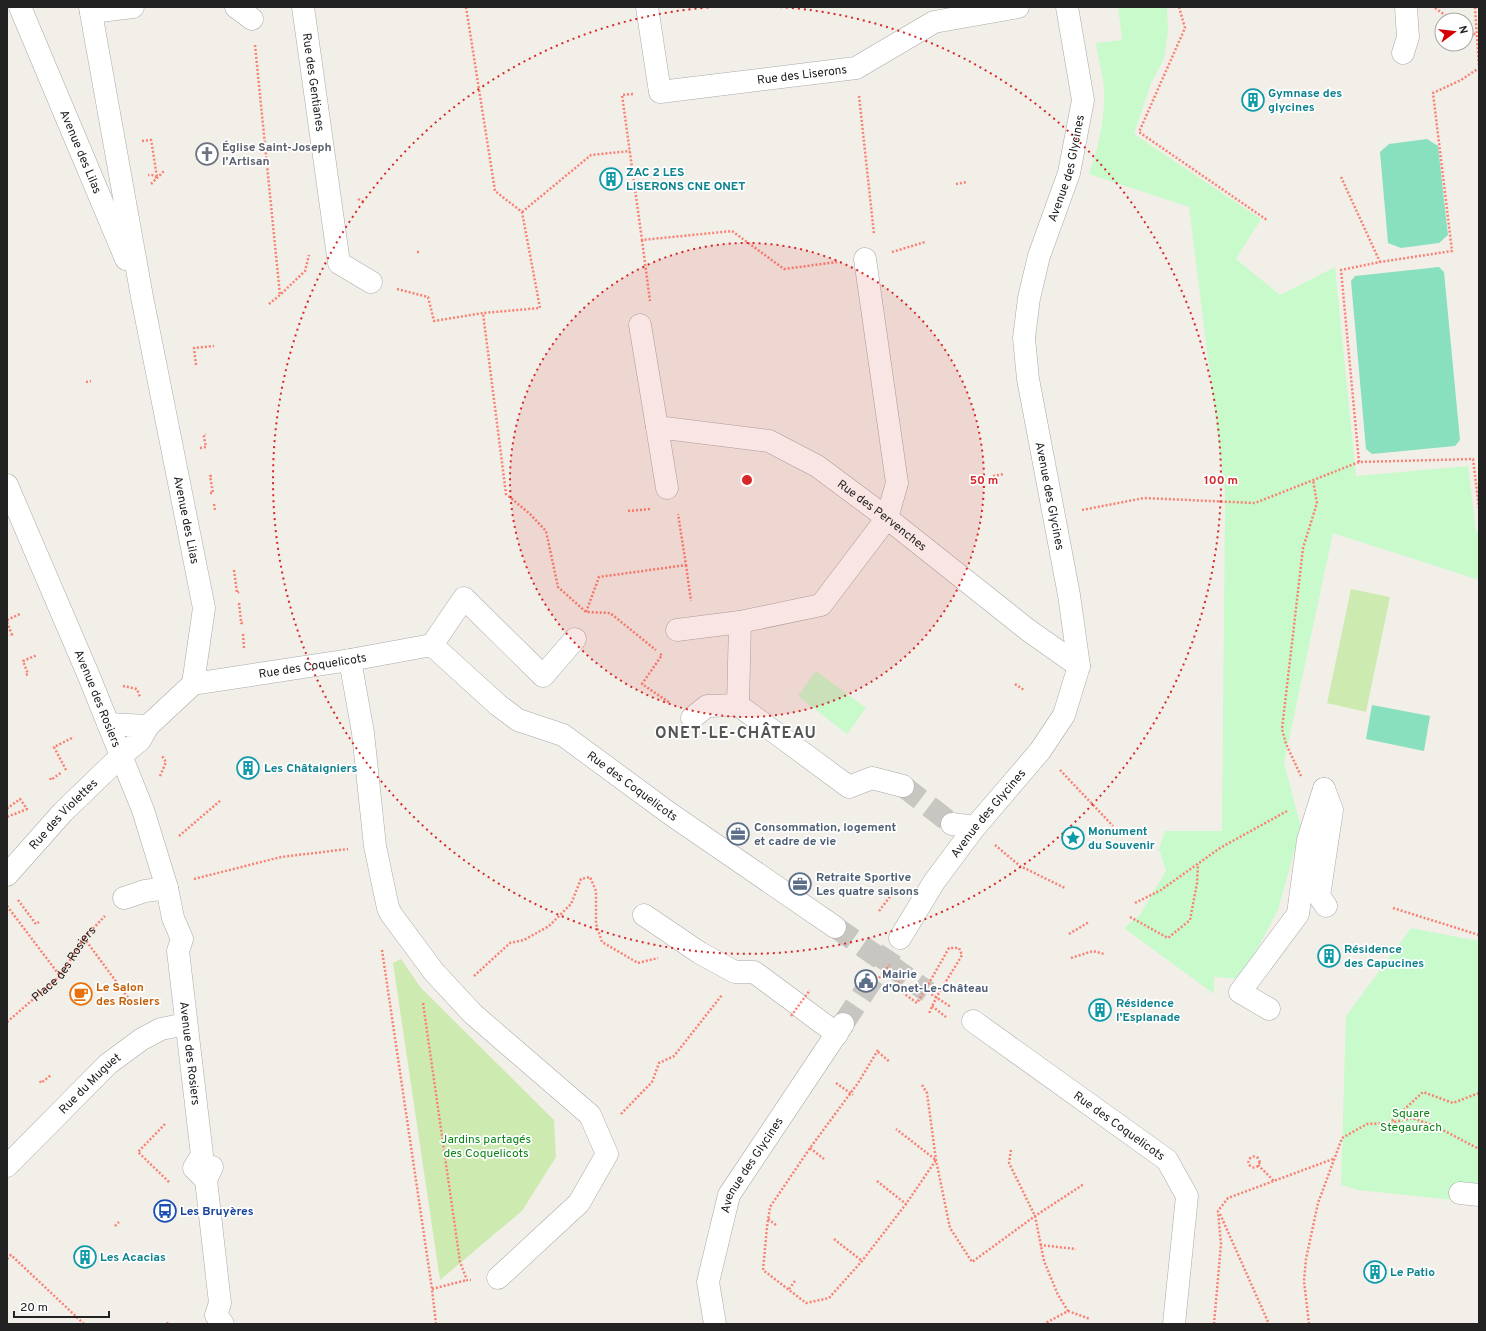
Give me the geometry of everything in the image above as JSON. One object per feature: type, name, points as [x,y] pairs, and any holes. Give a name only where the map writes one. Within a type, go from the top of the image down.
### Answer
[{"type":"street","name":"Avenue des Lilas","points":[[20,7],[142,297]]},
{"type":"street","points":[[90,10],[133,7]]},
{"type":"street","name":"Rue des Gentianes","points":[[303,7],[339,263],[371,282]]},
{"type":"street","points":[[647,7],[660,92]]},
{"type":"street","name":"Rue des Liserons","points":[[660,92],[856,68],[934,22],[1018,7]]},
{"type":"street","name":"Avenue des Glycines","points":[[900,938],[934,882],[975,827],[1040,751],[1064,714],[1079,666],[1068,588],[1028,379],[1024,338],[1029,298],[1039,256],[1069,173],[1083,100],[1066,7]]},
{"type":"street","points":[[1403,53],[1408,37],[1406,7]]},
{"type":"street","name":"Avenue des Lilas","points":[[90,10],[142,297],[204,608],[193,684]]},
{"type":"street","points":[[686,629],[740,622],[820,605],[887,518],[897,483],[871,258]]},
{"type":"street","points":[[640,325],[666,488]]},
{"type":"street","name":"Rue des Pervenches","points":[[657,427],[769,441],[817,466],[887,518],[1028,630],[1079,666]]},
{"type":"street","name":"Avenue des Rosiers","points":[[7,485],[143,810],[167,888],[173,918],[169,940],[178,951],[202,1155],[194,1168],[206,1180],[222,1317]]},
{"type":"street","points":[[432,645],[464,598],[543,676],[575,639]]},
{"type":"street","points":[[738,705],[740,622]]},
{"type":"street","name":"Rue des Coquelicots","points":[[193,684],[350,660],[432,645],[498,705],[518,720],[563,735],[669,813],[835,927]]},
{"type":"street","points":[[350,660],[363,733],[375,846],[388,908],[391,914],[434,972],[473,1014],[590,1115],[607,1154],[579,1204],[498,1278]]},
{"type":"street","points":[[121,756],[140,740],[148,726],[193,684]]},
{"type":"street","points":[[692,718],[707,706],[738,705],[848,787],[872,778],[903,786]]},
{"type":"street","points":[[108,724],[148,726]]},
{"type":"street","name":"Rue des Violettes","points":[[7,875],[63,812],[121,756]]},
{"type":"street","points":[[1324,789],[1332,810],[1318,896],[1326,906]]},
{"type":"street","points":[[1269,1009],[1240,992],[1298,914],[1308,840],[1324,789]]},
{"type":"street","points":[[952,824],[975,827]]},
{"type":"street","points":[[124,898],[145,891],[167,888]]},
{"type":"street","points":[[644,915],[694,949],[735,972],[754,972],[800,1004]]},
{"type":"street","name":"Avenue des Glycines","points":[[715,1324],[708,1282],[729,1195],[840,1029],[800,1004]]},
{"type":"street","name":"Rue des Coquelicots","points":[[973,1021],[1167,1160],[1187,1196]]},
{"type":"street","name":"Rue du Muguet","points":[[7,1166],[108,1064],[142,1039],[161,1029],[186,1024]]},
{"type":"street","points":[[1174,1324],[1187,1196]]},
{"type":"path","points":[[428,297],[434,321],[483,313],[540,308],[522,212],[495,191],[466,7]]},
{"type":"path","points":[[1179,7],[1185,28],[1139,132],[1267,220]]},
{"type":"path","points":[[1475,7],[1479,73]]},
{"type":"path","points":[[244,13],[280,295]]},
{"type":"path","points":[[856,68],[871,258]]},
{"type":"path","points":[[1359,462],[1341,270],[1380,262],[1452,251],[1433,93],[1461,80],[1479,68]]},
{"type":"path","points":[[640,325],[650,300],[622,95],[660,92]]},
{"type":"path","points":[[522,212],[591,155],[630,151]]},
{"type":"path","points":[[154,167],[157,178]]},
{"type":"path","points":[[152,184],[164,171]]},
{"type":"path","points":[[152,175],[157,178]]},
{"type":"path","points":[[1341,177],[1380,262]]},
{"type":"path","points":[[956,184],[967,182]]},
{"type":"path","points":[[642,240],[732,230],[784,268],[871,258],[925,242]]},
{"type":"path","points":[[269,304],[305,271],[310,248]]},
{"type":"path","points":[[483,313],[506,494],[530,514],[546,531],[558,587],[586,612],[610,613],[662,655],[642,684],[692,718]]},
{"type":"path","points":[[196,365],[194,348],[214,346]]},
{"type":"path","points":[[86,382],[91,381]]},
{"type":"path","points":[[204,448],[206,447],[204,435],[206,434]]},
{"type":"path","points":[[1093,508],[1144,498],[1256,502],[1359,462],[1473,459],[1479,508]]},
{"type":"path","points":[[993,476],[1004,474]]},
{"type":"path","points":[[211,493],[213,491],[210,476],[212,476]]},
{"type":"path","points":[[1313,480],[1317,503],[1303,548],[1282,729],[1286,744],[1301,776],[1324,789]]},
{"type":"path","points":[[666,488],[677,506],[686,565],[686,629]]},
{"type":"path","points":[[214,504],[215,511]]},
{"type":"path","points":[[628,511],[641,510]]},
{"type":"path","points":[[575,639],[599,577],[686,565]]},
{"type":"path","points":[[234,570],[237,593],[239,592]]},
{"type":"path","points":[[238,603],[241,623],[243,623]]},
{"type":"path","points":[[10,636],[12,635],[7,621],[20,614]]},
{"type":"path","points":[[243,634],[244,642]]},
{"type":"path","points":[[26,675],[28,674],[22,661],[37,655]]},
{"type":"path","points":[[1015,684],[1024,690]]},
{"type":"path","points":[[50,778],[51,780],[67,769],[54,747],[74,737]]},
{"type":"path","points":[[1040,751],[1070,780],[1113,826]]},
{"type":"path","points":[[7,807],[8,808],[20,799],[27,809],[7,817]]},
{"type":"path","points":[[177,838],[220,800]]},
{"type":"path","points":[[1135,903],[1161,890],[1220,848],[1286,812]]},
{"type":"path","points":[[975,827],[1020,866],[1065,888]]},
{"type":"path","points":[[167,888],[194,878],[281,857],[375,846]]},
{"type":"path","points":[[1130,917],[1168,938],[1190,920],[1197,883],[1198,864]]},
{"type":"path","points":[[454,994],[510,943],[524,940],[549,926],[571,904],[581,879],[590,877],[596,891],[596,924],[602,942],[638,963],[694,949]]},
{"type":"path","points":[[14,895],[36,924],[39,922]]},
{"type":"path","points":[[879,911],[886,901]]},
{"type":"path","points":[[7,906],[60,976]]},
{"type":"path","points":[[1393,908],[1479,935]]},
{"type":"path","name":"Place des Rosiers","points":[[7,1022],[60,976],[84,938],[108,913]]},
{"type":"path","points":[[1069,934],[1088,922]]},
{"type":"path","points":[[84,938],[132,1003]]},
{"type":"path","points":[[382,947],[436,1324]]},
{"type":"path","points":[[904,975],[896,987],[917,1002],[949,948],[959,948],[962,955],[936,997],[929,1014]]},
{"type":"path","points":[[1071,958],[1093,951],[1104,954]]},
{"type":"path","points":[[879,978],[890,965]]},
{"type":"path","points":[[422,995],[460,1262],[467,1280]]},
{"type":"path","points":[[598,1134],[617,1118],[652,1082],[659,1063],[674,1056],[716,1004]]},
{"type":"path","points":[[890,1062],[878,1051],[858,1083],[810,1148],[770,1207],[763,1270],[806,1302],[829,1298],[862,1261],[906,1204],[936,1160]]},
{"type":"path","points":[[40,1082],[41,1083],[51,1075]]},
{"type":"path","points":[[922,1085],[927,1093],[936,1160],[950,1228],[972,1262],[1035,1216],[1084,1184]]},
{"type":"path","points":[[1391,1122],[1423,1092],[1453,1103],[1479,1092]]},
{"type":"path","points":[[1309,1324],[1304,1281],[1306,1259],[1318,1203],[1342,1138],[1367,1124],[1412,1118],[1435,1126],[1479,1149]]},
{"type":"path","points":[[165,1124],[138,1152],[171,1184]]},
{"type":"path","points":[[896,1129],[936,1160]]},
{"type":"path","points":[[810,1148],[824,1158]]},
{"type":"path","points":[[1011,1150],[1009,1164],[1035,1216],[1044,1261],[1058,1295],[1068,1311],[1090,1319]]},
{"type":"path","points":[[1258,1165],[1256,1167],[1251,1167],[1249,1164],[1248,1161],[1252,1156],[1256,1157],[1259,1162],[1258,1165],[1274,1181]]},
{"type":"path","points":[[1214,1324],[1221,1244],[1218,1211],[1228,1198],[1334,1158]]},
{"type":"path","points":[[877,1180],[906,1204]]},
{"type":"path","points":[[1187,1196],[1218,1211],[1269,1324]]},
{"type":"path","points":[[768,1219],[776,1225]]},
{"type":"path","points":[[115,1226],[120,1222]]},
{"type":"path","points":[[834,1239],[862,1261]]},
{"type":"path","points":[[1040,1245],[1076,1249]]},
{"type":"path","points":[[7,1259],[11,1255],[84,1324]]},
{"type":"path","points":[[432,1289],[467,1280],[498,1278]]},
{"type":"path","points":[[789,1289],[795,1281]]},
{"type":"path","points":[[1044,1324],[1068,1311]]},
{"type":"green space","points":[[1118,7],[1167,7],[1168,31],[1164,59],[1151,83],[1134,134],[1261,219],[1236,259],[1280,295],[1335,267],[1356,476],[1468,466],[1476,531],[1479,531],[1479,580],[1333,533],[1284,763],[1301,827],[1278,910],[1241,979],[1214,977],[1214,994],[1124,928],[1139,916],[1166,871],[1159,849],[1165,831],[1222,831],[1225,493],[1189,207],[1089,174],[1096,153],[1104,100],[1104,89],[1096,43],[1122,40]]},
{"type":"green space","points":[[1427,139],[1438,146],[1448,235],[1439,243],[1401,248],[1388,243],[1380,152],[1389,144]]},
{"type":"green space","points":[[1439,267],[1444,272],[1460,440],[1455,446],[1372,454],[1366,449],[1351,281],[1355,276]]},
{"type":"green space","points":[[1351,589],[1390,597],[1366,712],[1327,703]]},
{"type":"green space","points":[[816,671],[866,708],[847,734],[798,696]]},
{"type":"green space","points":[[1372,705],[1430,716],[1424,751],[1366,739]]},
{"type":"green space","name":"Square Stegaurach","points":[[1411,928],[1478,941],[1479,944],[1479,1186],[1453,1200],[1358,1190],[1341,1185],[1346,1016]]},
{"type":"green space","name":"Jardins partagés des Coquelicots","points":[[401,959],[421,988],[554,1120],[556,1157],[522,1211],[440,1280],[393,963]]},
{"type":"tunnel","points":[[903,786],[952,824]]},
{"type":"tunnel","points":[[835,927],[928,992]]},
{"type":"tunnel","points":[[843,1024],[900,938]]},
{"type":"place","name":"Gymnase des glycines","points":[[1253,100]]},
{"type":"place","name":"Église Saint-Joseph l'Artisan","points":[[207,154]]},
{"type":"place","name":"ZAC 2 LES LISERONS CNE ONET","points":[[611,179]]},
{"type":"place","name":"Les Châtaigniers","points":[[248,768]]},
{"type":"place","name":"Consommation, logement et cadre de vie","points":[[738,834]]},
{"type":"place","name":"Monument du Souvenir","points":[[1073,838]]},
{"type":"place","name":"Retraite Sportive Les quatre saisons","points":[[800,884]]},
{"type":"place","name":"Résidence des Capucines","points":[[1329,956]]},
{"type":"place","name":"Mairie d'Onet-Le-Château","points":[[866,981]]},
{"type":"place","name":"Le Salon des Rosiers","points":[[81,994]]},
{"type":"place","name":"Résidence l'Esplanade","points":[[1100,1010]]},
{"type":"place","name":"Les Bruyères","points":[[165,1211]]},
{"type":"place","name":"Les Acacias","points":[[85,1257]]},
{"type":"place","name":"Le Patio","points":[[1375,1272]]},
{"type":"district","name":"ONET-LE-CHÂTEAU","points":[[736,732]]}]
